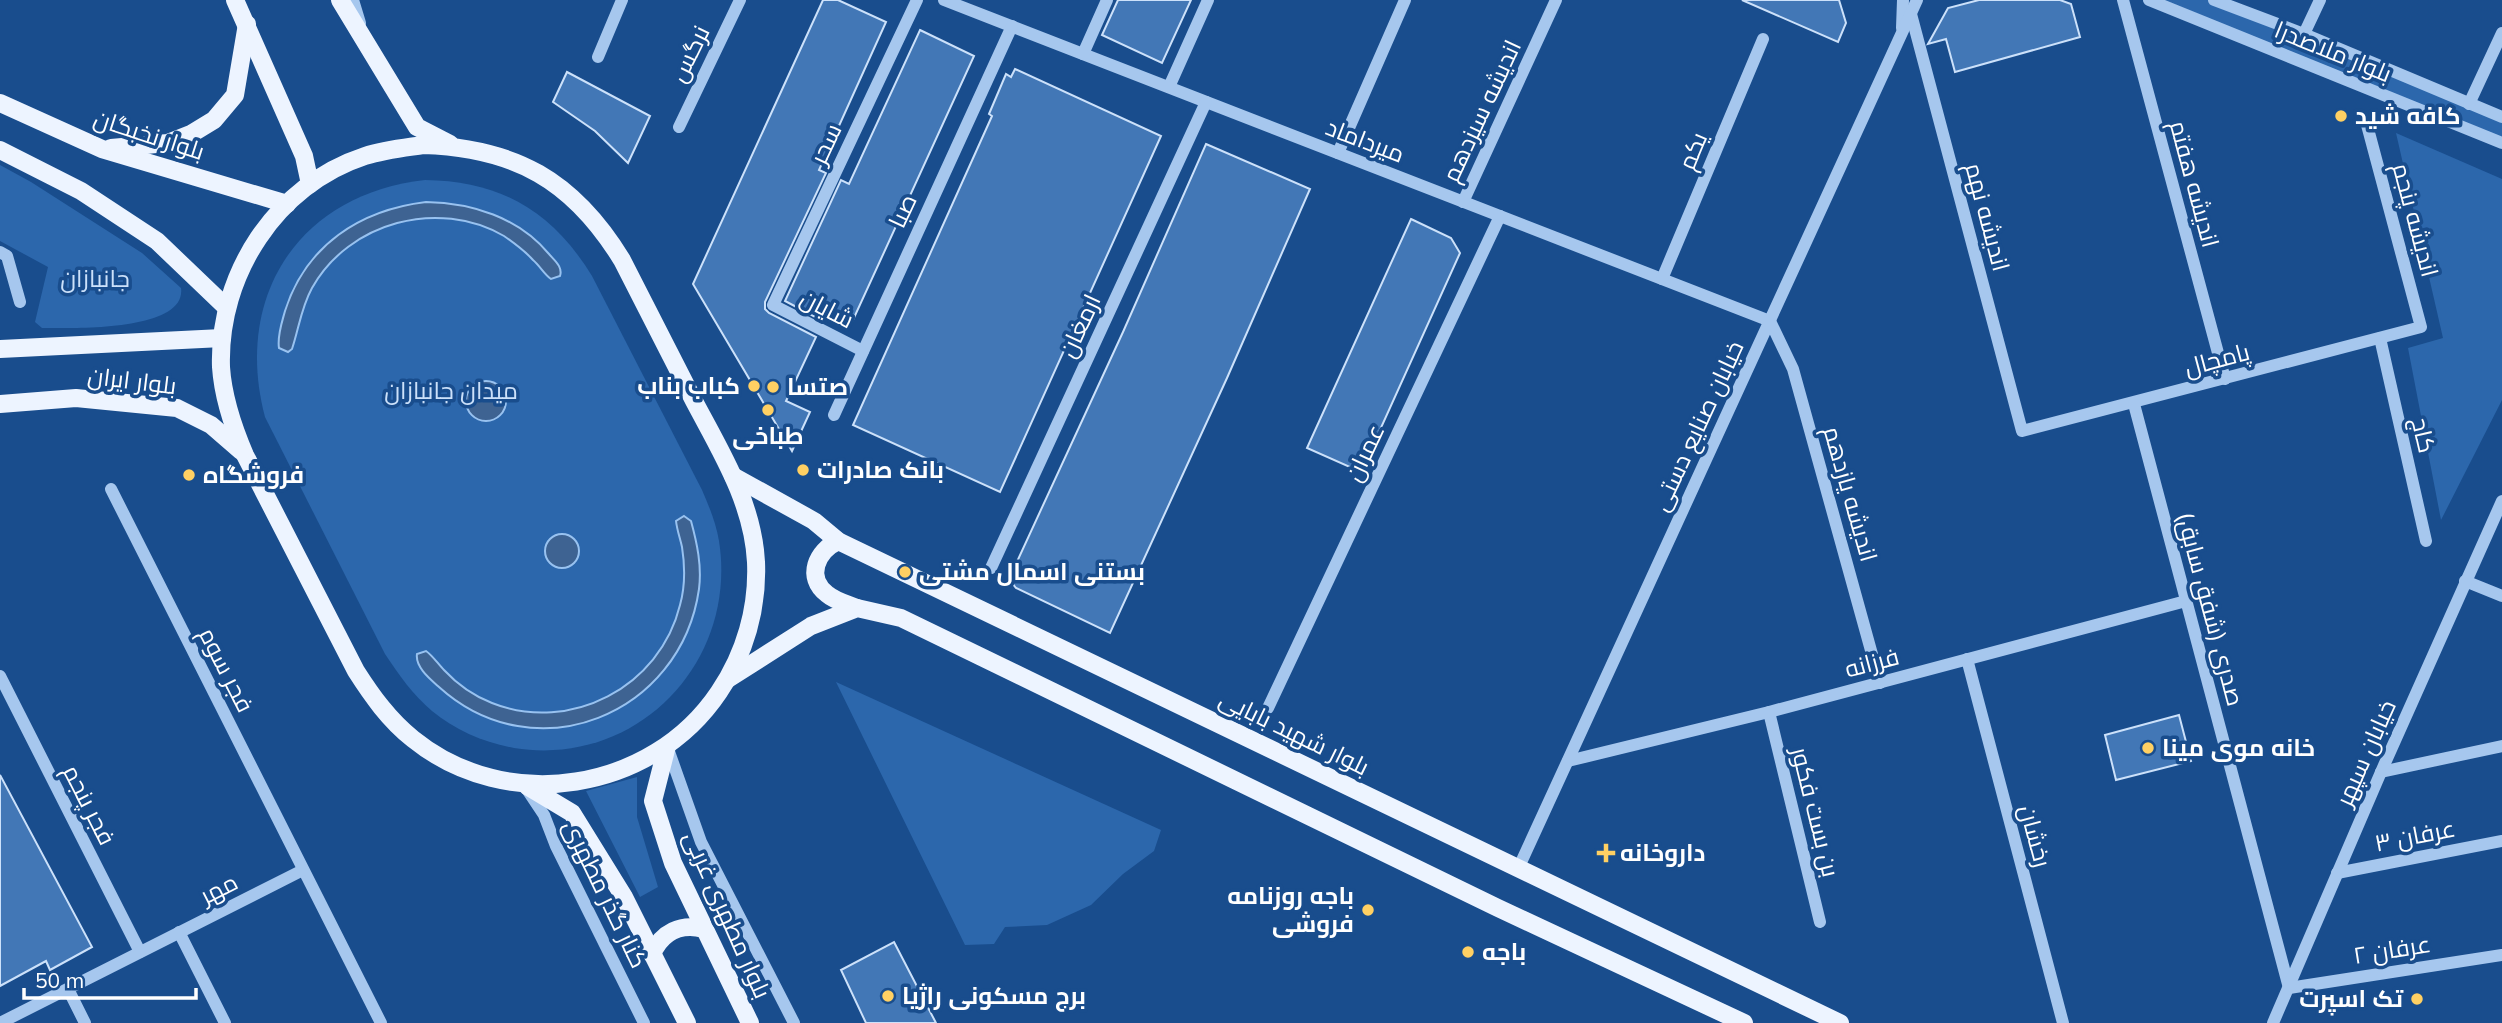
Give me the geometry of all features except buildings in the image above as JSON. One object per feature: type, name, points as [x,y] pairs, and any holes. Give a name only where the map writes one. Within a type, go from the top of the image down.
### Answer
[{"type":"main road","points":[[235,0],[304,156],[310,184]]},
{"type":"main road","points":[[340,0],[417,127],[453,146]]},
{"type":"main road","points":[[102,149],[169,143],[214,120],[234,95],[247,24]]},
{"type":"main road","name":"بلوار نخبگان","points":[[0,103],[102,149],[287,204]]},
{"type":"main road","points":[[423,145],[453,146],[512,160],[539,173],[587,211],[606,234],[733,475],[752,532],[756,562],[755,592],[741,652],[728,679],[711,704],[691,726],[667,746],[632,766],[585,782],[524,784],[465,770],[438,757],[413,740],[390,719],[371,696],[356,671],[245,455],[233,428],[225,398],[221,368],[227,308],[249,251],[266,226],[310,184],[336,169],[373,154],[423,145]]},
{"type":"main road","points":[[0,150],[81,191],[157,241],[227,308]]},
{"type":"main road","name":"بلوار ایران","points":[[0,348],[222,338]]},
{"type":"main road","name":"بلوار ایران","points":[[0,404],[76,398],[129,401],[177,408],[211,425],[245,455]]},
{"type":"main road","name":"بلوار شهید بابایی","points":[[733,475],[814,521],[838,541],[1840,1023]]},
{"type":"main road","points":[[838,541],[824,550],[816,565],[816,582],[834,599],[857,608],[901,618],[1498,908],[1744,1023]]},
{"type":"main road","points":[[728,679],[811,626],[857,608]]},
{"type":"main road","name":"بلوار مطهری غربی","points":[[667,746],[653,801],[673,863],[750,1023]]},
{"type":"main road","points":[[524,784],[572,813],[624,897],[687,1023]]},
{"type":"main road","points":[[652,954],[661,938],[677,928],[686,926],[704,929]]},
{"type":"street","points":[[353,0],[368,47]]},
{"type":"street","points":[[598,57],[622,0]]},
{"type":"street","name":"نرگس","points":[[679,127],[740,0]]},
{"type":"street","name":"سحر","points":[[773,305],[917,0]]},
{"type":"street","name":"میرداماد","points":[[944,0],[1770,321]]},
{"type":"street","points":[[1083,54],[1107,0]]},
{"type":"street","points":[[1169,87],[1208,0]]},
{"type":"street","points":[[1338,153],[1405,0]]},
{"type":"street","name":"اندیشه سیزدهم","points":[[1463,202],[1556,0]]},
{"type":"street","points":[[1902,34],[1903,0]]},
{"type":"street","name":"خیابان صنایع دستی","points":[[1518,869],[1917,0]]},
{"type":"street","name":"اندیشه هفتم","points":[[2123,0],[2225,379]]},
{"type":"street","name":"بلوار ملاصدرا","points":[[2149,0],[2502,143]]},
{"type":"street","name":"بلوار ملاصدرا","points":[[2214,0],[2304,34],[2502,117]]},
{"type":"street","points":[[2304,34],[2320,0]]},
{"type":"street","name":"اندیشه نهم","points":[[1911,14],[2022,431]]},
{"type":"street","name":"صبا","points":[[834,415],[1012,26]]},
{"type":"street","points":[[2469,104],[2502,33]]},
{"type":"street","name":"یکم","points":[[1662,279],[1763,39]]},
{"type":"street","name":"ارمغان","points":[[992,568],[1206,102]]},
{"type":"street","name":"اندیشه پنجم","points":[[2367,125],[2421,327]]},
{"type":"street","name":"عمران","points":[[1268,708],[1500,216]]},
{"type":"street","points":[[0,252],[7,256],[20,302]]},
{"type":"street","name":"شایان","points":[[773,305],[863,351]]},
{"type":"street","name":"اندیشه یازدهم","points":[[1770,321],[1793,369],[1880,682]]},
{"type":"street","name":"پامچال","points":[[2022,431],[2134,404],[2421,327]]},
{"type":"street","name":"کاج","points":[[2380,338],[2426,541]]},
{"type":"street","name":"صدری (شفق سابق)","points":[[2134,404],[2289,988]]},
{"type":"street","name":"فجر سوم","points":[[111,489],[303,870]]},
{"type":"street","name":"خیابان سپهر","points":[[2273,1023],[2502,501]]},
{"type":"street","points":[[2465,582],[2502,596]]},
{"type":"street","name":"فرزانه","points":[[1568,761],[1769,712],[2186,601]]},
{"type":"street","name":"رخشان","points":[[1966,659],[2063,1023]]},
{"type":"street","name":"فجر پنجم","points":[[0,676],[139,952]]},
{"type":"street","name":"بن بست فكور","points":[[1769,712],[1820,922]]},
{"type":"street","points":[[667,746],[701,842],[794,1023]]},
{"type":"street","points":[[2381,772],[2502,746]]},
{"type":"street","name":"کنار گذر مطهری","points":[[524,784],[544,816],[556,846],[644,1023]]},
{"type":"street","name":"عرفان ۳","points":[[2337,873],[2502,841]]},
{"type":"street","points":[[303,870],[381,1023]]},
{"type":"street","name":"مهر","points":[[0,1023],[303,870]]},
{"type":"street","points":[[179,932],[225,1023]]},
{"type":"street","name":"عرفان ۲","points":[[2289,988],[2502,955]]},
{"type":"street","points":[[68,989],[85,1023]]},
{"type":"green space","points":[[2149,0],[2214,0],[2502,117],[2502,143]]},
{"type":"green space","points":[[2396,133],[2502,179],[2502,400],[2441,520],[2408,348],[2443,338]]},
{"type":"green space","name":"جانبازان","points":[[0,165],[142,253],[181,288],[178,302],[166,313],[147,320],[99,327],[42,328],[35,322],[48,267],[0,241]]},
{"type":"green space","name":"میدان جانبازان","points":[[425,180],[478,186],[501,194],[542,217],[560,234],[592,276],[702,490],[714,521],[719,541],[721,585],[712,627],[695,665],[670,697],[638,723],[601,741],[559,750],[503,746],[460,730],[425,705],[385,654],[265,417],[258,373],[259,331],[268,293],[286,258],[311,229],[342,206],[381,189]]},
{"type":"green space","points":[[836,682],[1161,830],[1154,851],[1123,874],[1091,905],[1047,925],[1005,927],[994,944],[965,945]]},
{"type":"green space","points":[[637,777],[637,817],[658,887],[640,897],[586,791]]},
{"type":"shaded area","points":[[426,202],[477,209],[509,222],[537,241],[556,262],[560,276],[551,279],[515,244],[478,225],[451,219],[424,218],[397,223],[348,247],[328,265],[308,296],[292,349],[288,352],[279,348],[281,324],[294,288],[321,250],[339,235],[379,213]]},
{"type":"shaded area","points":[[486,381],[494,382],[500,387],[505,393],[505,409],[500,415],[494,420],[486,421],[478,420],[472,415],[467,409],[466,401],[467,393],[472,387],[478,382]]},
{"type":"shaded area","points":[[684,516],[691,521],[700,572],[699,589],[687,633],[664,670],[634,698],[598,718],[559,727],[518,726],[477,713],[439,687],[421,668],[417,654],[426,651],[454,680],[472,693],[492,703],[522,711],[551,712],[580,707],[608,696],[632,680],[653,659],[669,634],[683,591],[683,554],[676,521]]},
{"type":"shaded area","points":[[562,534],[574,539],[579,551],[574,563],[562,568],[550,563],[545,551],[550,539]]},
{"type":"place","name":"کافه شید","points":[[2341,116]]},
{"type":"place","name":"کباب بناب","points":[[754,386]]},
{"type":"place","name":"صتسا","points":[[773,387]]},
{"type":"place","name":"طباخی","points":[[768,410]]},
{"type":"place","name":"بانک صادرات","points":[[803,470]]},
{"type":"place","name":"فروشگاه","points":[[189,475]]},
{"type":"place","name":"بستنی اسمال مشتی","points":[[905,572]]},
{"type":"place","name":"خانه موی مینا","points":[[2148,748]]},
{"type":"place","name":"داروخانه","points":[[1606,853]]},
{"type":"place","name":"باجه روزنامه فروشی","points":[[1368,910]]},
{"type":"place","name":"باجه","points":[[1468,952]]},
{"type":"place","name":"برج مسکونی راژیا","points":[[888,996]]},
{"type":"place","name":"تک اسپرت","points":[[2417,999]]}]
